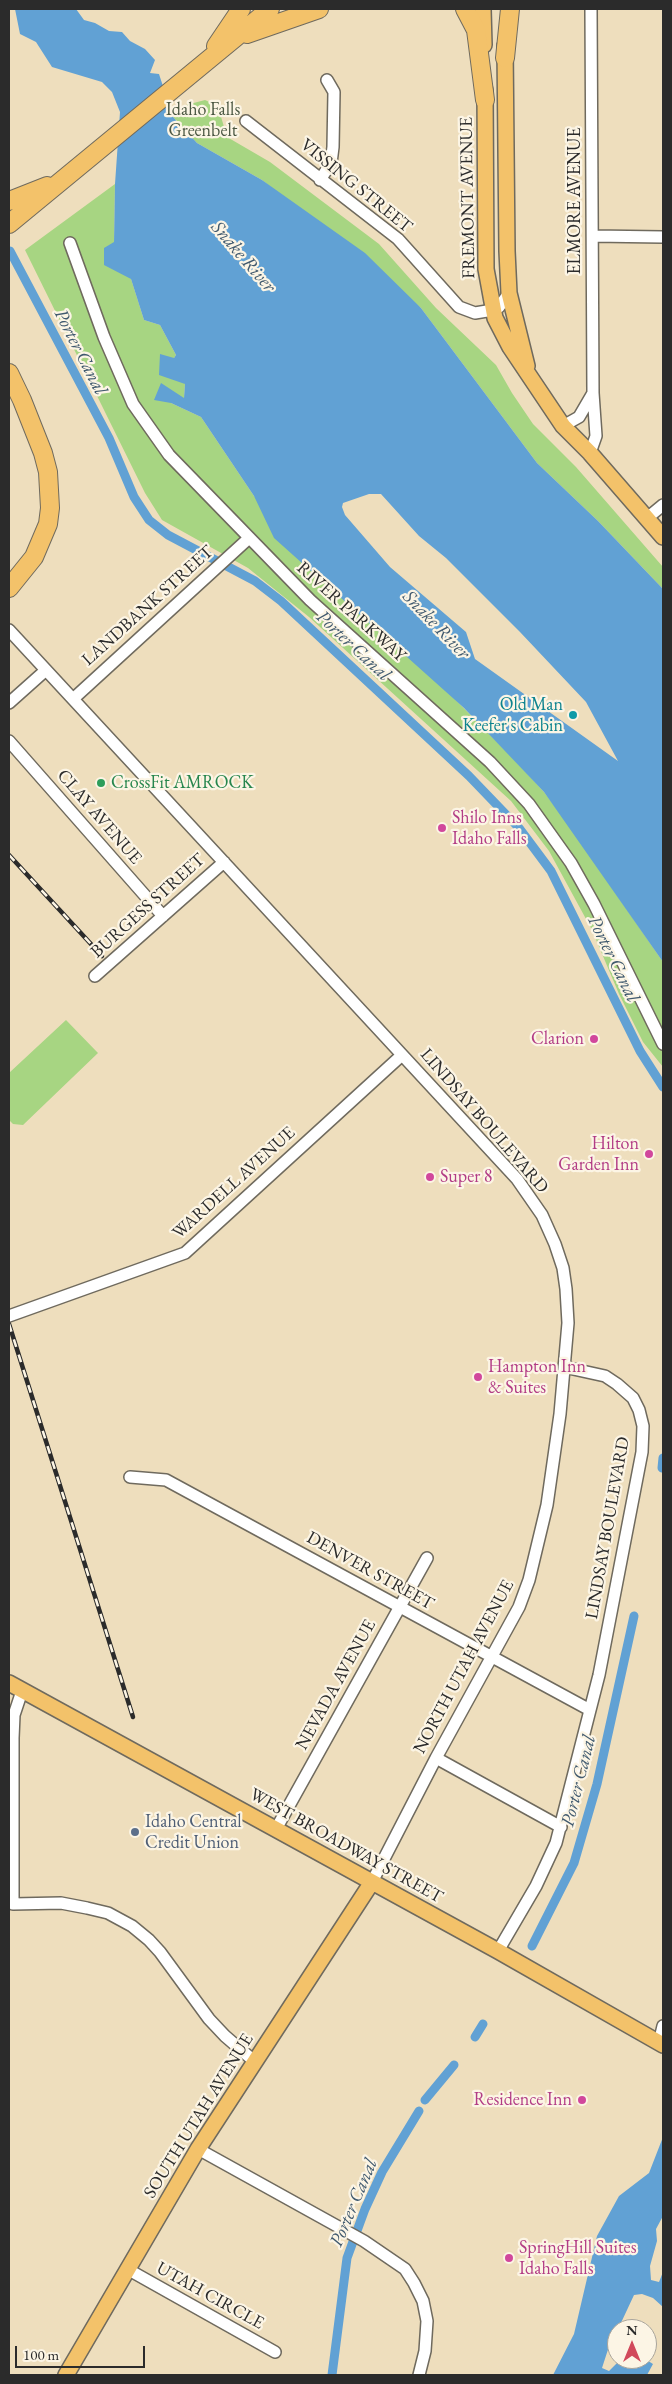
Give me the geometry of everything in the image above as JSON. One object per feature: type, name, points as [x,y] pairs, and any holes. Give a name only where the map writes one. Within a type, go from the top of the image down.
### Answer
[{"type":"highway","points":[[205,63],[241,9]]},
{"type":"highway","points":[[9,224],[270,9]]},
{"type":"highway","points":[[235,38],[319,9]]},
{"type":"highway","points":[[465,9],[476,30],[485,100]]},
{"type":"highway","points":[[505,58],[510,9]]},
{"type":"highway","points":[[9,202],[64,179]]},
{"type":"highway","points":[[9,373],[43,453],[49,486],[50,508],[48,524],[34,558],[9,588]]},
{"type":"highway","points":[[9,388],[43,453]]},
{"type":"main road","name":"FREMONT AVENUE","points":[[483,9],[486,247],[493,310],[510,347],[563,426],[590,453],[663,536]]},
{"type":"main road","name":"FREMONT AVENUE","points":[[504,9],[509,294],[530,377]]},
{"type":"main road","name":"WEST BROADWAY STREET","points":[[9,1683],[498,1951],[661,2044]]},
{"type":"main road","name":"SOUTH UTAH AVENUE","points":[[66,2375],[198,2149],[372,1882]]},
{"type":"street","name":"ELMORE AVENUE","points":[[590,453],[596,436],[593,393],[591,9]]},
{"type":"street","points":[[320,180],[331,163],[333,148],[334,92],[327,80]]},
{"type":"street","name":"VISSING STREET","points":[[246,121],[267,135],[320,180],[398,238],[459,307],[475,314],[493,310]]},
{"type":"street","points":[[593,236],[663,236]]},
{"type":"street","name":"RIVER PARKWAY","points":[[70,243],[104,337],[132,404],[169,455],[310,600],[490,762],[529,804],[571,862],[594,904],[663,1044]]},
{"type":"street","points":[[493,310],[499,307],[509,294]]},
{"type":"street","points":[[563,426],[579,417],[593,393]]},
{"type":"street","points":[[642,513],[663,505]]},
{"type":"street","name":"LANDBANK STREET","points":[[73,699],[248,538]]},
{"type":"street","name":"LINDSAY BOULEVARD","points":[[9,630],[517,1179],[542,1216],[555,1244],[566,1289],[568,1323],[564,1367],[606,1376],[633,1398],[639,1410],[643,1426],[642,1452],[599,1675],[561,1827],[550,1860],[498,1951]]},
{"type":"street","points":[[9,703],[46,670]]},
{"type":"street","name":"CLAY AVENUE","points":[[9,741],[163,916]]},
{"type":"street","name":"BURGESS STREET","points":[[96,976],[224,862]]},
{"type":"street","name":"WARDELL AVENUE","points":[[9,1316],[185,1253],[402,1055]]},
{"type":"street","name":"NORTH UTAH AVENUE","points":[[372,1882],[436,1758],[519,1607],[540,1538],[547,1505],[564,1367]]},
{"type":"street","name":"DENVER STREET","points":[[130,1477],[166,1480],[590,1710]]},
{"type":"street","name":"NEVADA AVENUE","points":[[276,1829],[427,1558]]},
{"type":"street","points":[[22,1690],[14,1715],[13,1738],[13,1904],[61,1903],[108,1913],[132,1926],[160,1952],[209,2019],[225,2036],[254,2061]]},
{"type":"street","points":[[436,1758],[561,1827]]},
{"type":"street","points":[[661,2044],[663,2026]]},
{"type":"street","points":[[198,2149],[364,2241],[405,2269],[423,2301],[427,2321],[425,2351],[419,2375]]},
{"type":"street","name":"UTAH CIRCLE","points":[[128,2270],[275,2352]]},
{"type":"green space","name":"Idaho Falls Greenbelt","points":[[205,100],[216,105],[219,110],[227,137],[270,162],[379,244],[436,308],[496,365],[533,424],[576,467],[663,567],[663,589],[598,521],[537,463],[421,308],[262,180],[197,143],[173,117],[186,105]]},
{"type":"green space","points":[[115,184],[114,242],[131,279],[144,320],[160,325],[176,355],[174,358],[185,384],[184,398],[171,403],[201,417],[254,496],[511,756],[544,792],[566,821],[663,962],[663,1067],[643,1042],[619,994],[592,930],[549,851],[511,801],[309,617],[248,568],[162,520],[145,493],[25,250]]},
{"type":"green space","points":[[66,1020],[98,1053],[23,1125],[13,1124],[9,1120],[9,1073]]},
{"type":"water","name":"Snake River","points":[[15,9],[76,9],[84,20],[95,23],[109,31],[122,32],[130,41],[145,49],[155,60],[150,73],[159,74],[173,117],[197,143],[262,180],[365,253],[421,308],[537,463],[598,521],[663,589],[663,962],[544,792],[464,708],[274,538],[254,496],[201,417],[171,403],[154,400],[161,383],[184,398],[185,384],[159,375],[160,354],[174,358],[176,355],[160,325],[144,320],[131,279],[104,265],[104,248],[114,242],[115,184],[120,112],[112,92],[102,82],[52,67],[36,42],[20,34]],"holes":[[[369,494],[381,494],[419,536],[446,558],[586,702],[618,761],[475,659],[466,632],[390,567],[345,515],[342,507],[343,503]]]},
{"type":"water","points":[[663,2137],[663,2216],[656,2229],[657,2241],[650,2266],[651,2280],[659,2282],[663,2272],[663,2307],[653,2298],[642,2294],[634,2295],[623,2319],[607,2319],[607,2353],[602,2368],[609,2371],[611,2369],[650,2369],[647,2375],[553,2375],[574,2334],[597,2236],[619,2196],[649,2173]]},
{"type":"waterway","name":"Porter Canal","points":[[10,251],[109,438],[134,497],[149,520],[168,535],[255,581],[281,601],[469,776],[519,828],[551,871],[640,1051],[663,1087]]},
{"type":"waterway","name":"Porter Canal","points":[[662,1468],[663,1458]]},
{"type":"waterway","name":"Porter Canal","points":[[532,1946],[574,1863],[597,1784],[634,1616]]},
{"type":"waterway","name":"Porter Canal","points":[[475,2037],[483,2024]]},
{"type":"waterway","name":"Porter Canal","points":[[425,2100],[454,2065]]},
{"type":"waterway","name":"Porter Canal","points":[[332,2375],[347,2258],[365,2209],[382,2172],[419,2111]]},
{"type":"railway","points":[[9,855],[102,956]]},
{"type":"railway","points":[[9,1324],[133,1717]]},
{"type":"place","name":"Old Man Keefer's Cabin","points":[[573,715]]},
{"type":"place","name":"CrossFit AMROCK","points":[[101,783]]},
{"type":"place","name":"Shilo Inns Idaho Falls","points":[[442,828]]},
{"type":"place","name":"Clarion","points":[[594,1039]]},
{"type":"place","name":"Hilton Garden Inn","points":[[649,1154]]},
{"type":"place","name":"Super 8","points":[[430,1177]]},
{"type":"place","name":"Hampton Inn & Suites","points":[[478,1377]]},
{"type":"place","name":"Idaho Central Credit Union","points":[[135,1832]]},
{"type":"place","name":"Residence Inn","points":[[582,2100]]},
{"type":"place","name":"SpringHill Suites Idaho Falls","points":[[509,2258]]}]
